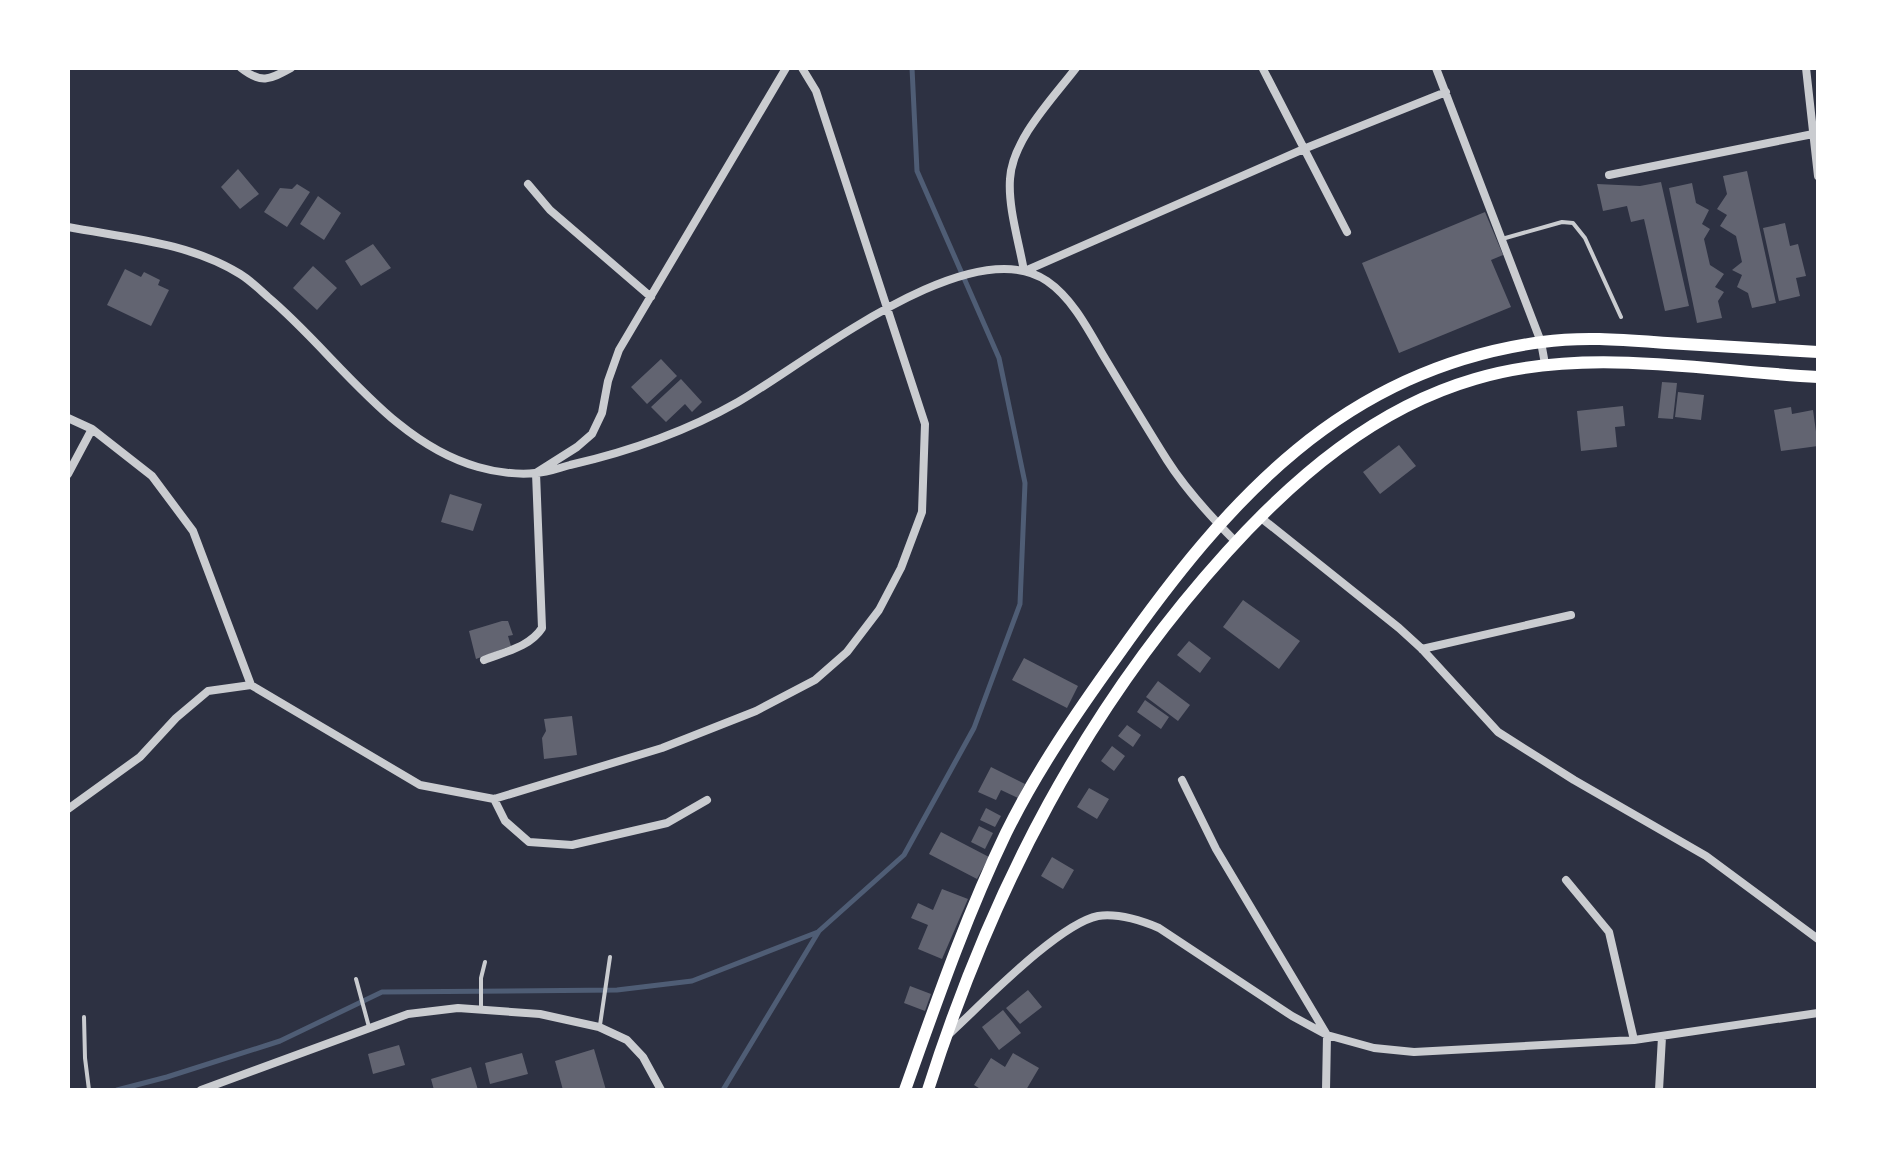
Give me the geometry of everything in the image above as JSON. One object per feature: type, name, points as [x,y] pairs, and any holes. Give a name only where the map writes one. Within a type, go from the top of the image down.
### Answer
[{"type":"main road","points":[[905,1090],[932,1012],[984,882],[1031,786],[1064,733],[1176,575],[1219,525],[1283,460],[1352,408],[1423,373],[1541,342],[1590,338],[1818,352]]},
{"type":"main road","points":[[928,1090],[944,1038],[1017,860],[1061,778],[1100,716],[1192,591],[1260,517],[1333,451],[1406,406],[1475,378],[1545,364],[1584,362],[1818,377]]},
{"type":"street","points":[[241,68],[253,78],[264,79],[291,68]]},
{"type":"street","points":[[536,473],[592,434],[602,413],[608,381],[619,350],[786,68]]},
{"type":"street","points":[[68,809],[140,757],[176,718],[208,691],[251,685],[420,785],[494,799],[662,748],[756,711],[815,680],[847,652],[879,610],[901,568],[922,512],[925,424],[816,91],[802,68]]},
{"type":"street","points":[[1024,271],[1011,190],[1013,159],[1023,138],[1076,68]]},
{"type":"street","points":[[1436,68],[1541,342],[1545,364]]},
{"type":"street","points":[[1806,68],[1816,133],[1818,176]]},
{"type":"street","points":[[1263,69],[1347,232]]},
{"type":"street","points":[[1024,271],[1306,148],[1446,92]]},
{"type":"street","points":[[1609,175],[1816,133]]},
{"type":"street","points":[[528,184],[550,210],[651,297]]},
{"type":"street","points":[[68,227],[151,240],[202,256],[241,274],[291,316],[409,434],[478,467],[536,473],[593,460],[662,436],[734,404],[886,308],[928,289],[974,272],[999,269],[1024,271],[1048,282],[1084,322],[1168,463],[1236,542]]},
{"type":"street","points":[[68,418],[92,429],[152,476],[193,531],[251,685]]},
{"type":"street","points":[[68,474],[92,429]]},
{"type":"street","points":[[484,660],[527,643],[537,637],[542,628],[536,473]]},
{"type":"street","points":[[1260,517],[1422,649],[1498,732],[1706,856],[1818,939]]},
{"type":"street","points":[[1422,649],[1571,615]]},
{"type":"street","points":[[1182,780],[1216,849],[1327,1035],[1326,1090]]},
{"type":"street","points":[[494,799],[505,821],[529,842],[572,845],[667,823],[707,800]]},
{"type":"street","points":[[1566,880],[1609,932],[1634,1040]]},
{"type":"street","points":[[944,1038],[1069,928],[1097,917],[1112,915],[1159,928],[1281,1009],[1327,1035],[1374,1048],[1414,1052],[1634,1040],[1818,1013]]},
{"type":"street","points":[[205,1089],[408,1014],[482,1006],[599,1027],[627,1040],[643,1057],[661,1090]]},
{"type":"street","points":[[1659,1090],[1662,1037]]},
{"type":"lane","points":[[1502,239],[1562,222],[1573,223],[1585,238],[1621,317]]},
{"type":"lane","points":[[599,1027],[610,957]]},
{"type":"lane","points":[[482,1006],[481,978],[485,962]]},
{"type":"lane","points":[[356,979],[369,1027]]},
{"type":"lane","points":[[84,1017],[89,1090]]},
{"type":"building","points":[[238,169],[259,194],[240,209],[221,187]]},
{"type":"building","points":[[1747,171],[1776,303],[1752,308],[1748,293],[1737,287],[1742,275],[1732,270],[1742,262],[1736,236],[1720,226],[1727,215],[1717,209],[1727,194],[1723,176]]},
{"type":"building","points":[[1661,182],[1689,306],[1665,311],[1644,219],[1631,222],[1627,206],[1603,211],[1597,184],[1640,186]]},
{"type":"building","points":[[1692,183],[1696,203],[1709,210],[1702,224],[1710,229],[1704,239],[1710,265],[1724,274],[1715,287],[1724,292],[1718,301],[1722,318],[1697,323],[1669,188]]},
{"type":"building","points":[[297,184],[310,192],[287,227],[264,212],[280,188],[292,189]]},
{"type":"building","points":[[318,196],[341,213],[324,240],[300,224]]},
{"type":"building","points":[[1485,212],[1503,255],[1491,260],[1511,307],[1399,353],[1362,263]]},
{"type":"building","points":[[1785,223],[1790,246],[1798,244],[1806,276],[1796,278],[1800,296],[1779,301],[1763,228]]},
{"type":"building","points":[[373,244],[391,268],[361,286],[345,261]]},
{"type":"building","points":[[313,266],[337,288],[317,310],[293,288]]},
{"type":"building","points":[[125,269],[141,277],[144,272],[160,280],[158,285],[169,290],[151,326],[107,305]]},
{"type":"building","points":[[661,359],[677,376],[647,404],[631,387]]},
{"type":"building","points":[[681,379],[702,402],[692,412],[685,404],[666,422],[651,407]]},
{"type":"building","points":[[1662,382],[1677,383],[1673,419],[1658,418]]},
{"type":"building","points":[[1678,392],[1704,395],[1701,420],[1675,417]]},
{"type":"building","points":[[1623,406],[1625,426],[1615,427],[1617,447],[1581,451],[1577,411]]},
{"type":"building","points":[[1791,407],[1792,414],[1813,410],[1818,446],[1781,451],[1774,410]]},
{"type":"building","points":[[1399,445],[1416,466],[1380,494],[1363,472]]},
{"type":"building","points":[[450,494],[482,504],[473,531],[441,522]]},
{"type":"building","points":[[1243,600],[1300,641],[1279,669],[1223,627]]},
{"type":"building","points":[[508,621],[513,635],[508,636],[511,646],[476,659],[469,631]]},
{"type":"building","points":[[1189,641],[1211,658],[1200,673],[1177,655]]},
{"type":"building","points":[[1024,658],[1078,686],[1067,708],[1012,680]]},
{"type":"building","points":[[1158,681],[1190,705],[1178,721],[1146,697]]},
{"type":"building","points":[[1145,700],[1169,717],[1161,729],[1137,712]]},
{"type":"building","points":[[572,716],[577,755],[544,759],[544,719]]},
{"type":"building","points":[[1127,725],[1141,735],[1133,747],[1118,736]]},
{"type":"building","points":[[1112,746],[1125,756],[1114,771],[1101,761]]},
{"type":"building","points":[[991,767],[1025,784],[1018,798],[1001,790],[996,800],[978,792]]},
{"type":"building","points":[[1089,788],[1109,799],[1097,819],[1077,807]]},
{"type":"building","points":[[986,808],[1001,816],[995,827],[980,820]]},
{"type":"building","points":[[979,826],[993,833],[985,849],[971,842]]},
{"type":"building","points":[[941,832],[989,857],[977,879],[929,854]]},
{"type":"building","points":[[1052,857],[1074,870],[1063,889],[1041,876]]},
{"type":"building","points":[[942,889],[968,899],[942,959],[918,949],[928,925],[911,918],[918,903],[933,910]]},
{"type":"building","points":[[910,986],[931,994],[925,1011],[904,1003]]},
{"type":"building","points":[[1028,990],[1042,1007],[1020,1024],[1006,1008]]},
{"type":"building","points":[[1003,1010],[1021,1033],[999,1050],[982,1027]]},
{"type":"building","points":[[399,1045],[405,1065],[373,1074],[368,1054]]},
{"type":"building","points":[[594,1049],[606,1090],[563,1090],[555,1061]]},
{"type":"building","points":[[522,1053],[528,1074],[490,1084],[485,1063]]},
{"type":"building","points":[[1013,1053],[1039,1068],[1026,1090],[982,1090],[974,1085],[991,1058],[1005,1067]]},
{"type":"building","points":[[471,1067],[478,1090],[434,1090],[431,1079]]},
{"type":"waterway","points":[[723,1090],[819,931],[904,855],[974,728],[1020,604],[1025,483],[999,358],[917,171],[912,68]]},
{"type":"waterway","points":[[117,1090],[280,1041],[382,992],[617,990],[692,981],[818,932]]}]
